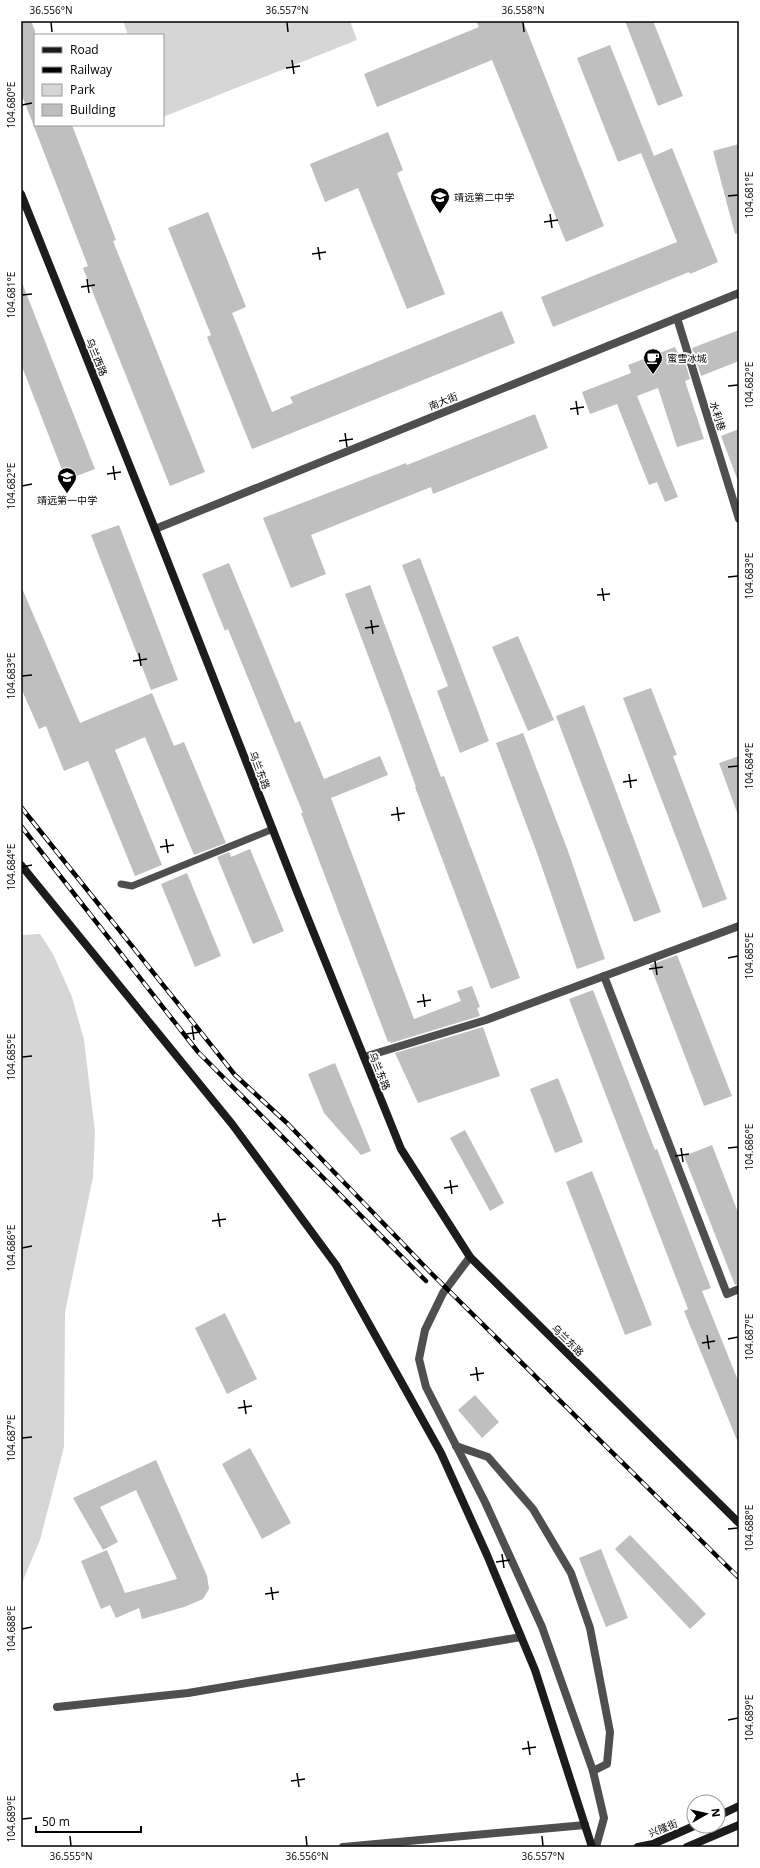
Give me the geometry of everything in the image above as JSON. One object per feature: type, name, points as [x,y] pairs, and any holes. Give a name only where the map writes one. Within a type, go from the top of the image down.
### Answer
[{"type":"main road","name":"乌兰西路","points":[[21,194],[155,529]]},
{"type":"main road","name":"乌兰东路","points":[[155,529],[273,830],[401,1149],[470,1257],[739,1523]]},
{"type":"main road","points":[[21,866],[232,1124],[336,1265],[441,1453],[536,1670],[592,1847]]},
{"type":"main road","points":[[726,1812],[739,1806]]},
{"type":"main road","points":[[687,1847],[739,1825]]},
{"type":"main road","name":"兴隆街","points":[[638,1847],[653,1844],[686,1830]]},
{"type":"street","name":"南大街","points":[[155,529],[739,293]]},
{"type":"street","name":"水利巷","points":[[677,318],[739,519]]},
{"type":"street","points":[[364,1057],[486,1020],[739,926]]},
{"type":"street","points":[[604,976],[727,1294],[739,1290]]},
{"type":"street","points":[[470,1257],[443,1293],[425,1330],[419,1359],[426,1387],[484,1502],[542,1627],[593,1771],[604,1818],[596,1847]]},
{"type":"street","points":[[456,1446],[488,1457],[533,1508],[571,1573],[590,1628],[610,1732],[606,1764],[593,1771]]},
{"type":"street","points":[[57,1707],[188,1693],[521,1637]]},
{"type":"street","points":[[343,1847],[585,1825]]},
{"type":"lane","points":[[121,884],[132,886],[273,830]]},
{"type":"green space","points":[[123,21],[350,21],[357,40],[164,117],[164,34],[128,34]]},
{"type":"green space","points":[[40,934],[53,954],[72,997],[84,1040],[95,1132],[93,1177],[65,1312],[64,1447],[40,1540],[21,1585],[21,935]]},
{"type":"building","points":[[21,21],[31,21],[35,31],[34,126],[72,126],[116,240],[113,241],[205,472],[170,486],[83,268],[88,266],[21,93]]},
{"type":"building","points":[[476,21],[523,21],[604,226],[566,242],[492,60],[377,107],[364,74],[479,27]]},
{"type":"building","points":[[625,21],[653,21],[683,96],[658,106]]},
{"type":"building","points":[[610,45],[654,156],[672,148],[718,262],[690,274],[689,272],[553,327],[541,297],[677,242],[641,153],[618,162],[577,58]]},
{"type":"building","points":[[388,132],[403,170],[397,173],[445,294],[407,309],[358,188],[325,202],[310,164]]},
{"type":"building","points":[[739,144],[739,233],[735,234],[713,151]]},
{"type":"building","points":[[208,212],[246,307],[232,313],[272,412],[293,403],[290,397],[502,311],[515,343],[252,449],[207,337],[211,335],[168,228]]},
{"type":"building","points":[[21,280],[95,469],[66,480],[21,364]]},
{"type":"building","points":[[739,330],[739,361],[701,376],[692,348]]},
{"type":"building","points":[[675,347],[678,353],[682,352],[690,379],[685,381],[704,439],[677,447],[658,388],[637,396],[678,497],[665,502],[657,482],[649,485],[617,404],[590,414],[582,392],[631,373],[628,365]]},
{"type":"building","points":[[535,414],[548,448],[433,494],[431,487],[311,535],[326,574],[291,588],[263,518],[406,463],[407,465]]},
{"type":"building","points":[[739,429],[739,481],[738,481],[721,436]]},
{"type":"building","points":[[119,525],[178,680],[151,690],[91,535]]},
{"type":"building","points":[[420,558],[489,741],[460,753],[437,691],[448,686],[402,565]]},
{"type":"building","points":[[229,563],[295,723],[300,721],[324,779],[380,756],[388,775],[331,798],[414,1019],[461,1001],[457,991],[472,986],[480,1007],[477,1008],[480,1016],[391,1043],[390,1041],[388,1042],[301,813],[303,813],[228,629],[225,631],[202,574]]},
{"type":"building","points":[[370,585],[441,777],[444,776],[520,978],[491,989],[415,787],[388,709],[345,594]]},
{"type":"building","points":[[21,586],[80,723],[152,693],[174,746],[184,742],[226,843],[194,855],[145,737],[115,750],[162,865],[135,876],[88,761],[64,771],[46,726],[39,729],[21,688]]},
{"type":"building","points":[[518,636],[554,720],[528,731],[492,647]]},
{"type":"building","points":[[651,688],[677,755],[673,756],[727,899],[703,908],[623,698]]},
{"type":"building","points":[[584,705],[661,912],[634,922],[556,716]]},
{"type":"building","points":[[523,733],[568,851],[605,959],[577,969],[537,853],[496,743]]},
{"type":"building","points":[[739,756],[739,815],[738,815],[719,763]]},
{"type":"building","points":[[250,849],[284,931],[253,944],[217,857],[229,852],[231,857]]},
{"type":"building","points":[[187,873],[221,956],[195,967],[161,884]]},
{"type":"building","points":[[677,955],[732,1096],[704,1106],[650,965]]},
{"type":"building","points":[[593,990],[655,1150],[657,1149],[711,1288],[702,1291],[739,1383],[739,1445],[684,1311],[688,1309],[569,999]]},
{"type":"building","points":[[483,1027],[500,1076],[418,1103],[395,1053]]},
{"type":"building","points":[[335,1063],[371,1151],[361,1155],[324,1113],[308,1074]]},
{"type":"building","points":[[558,1078],[583,1142],[555,1153],[530,1089]]},
{"type":"building","points":[[465,1130],[504,1203],[490,1211],[450,1138]]},
{"type":"building","points":[[712,1145],[739,1215],[739,1284],[735,1285],[684,1156]]},
{"type":"building","points":[[592,1171],[652,1325],[625,1335],[566,1182]]},
{"type":"building","points":[[225,1313],[257,1379],[227,1394],[195,1328]]},
{"type":"building","points":[[475,1395],[499,1422],[482,1438],[458,1410]]},
{"type":"building","points":[[250,1448],[291,1523],[262,1539],[222,1464]]},
{"type":"building","points":[[156,1460],[207,1576],[209,1589],[203,1599],[184,1607],[142,1619],[139,1608],[116,1618],[110,1605],[101,1609],[81,1561],[107,1550],[125,1593],[177,1579],[136,1490],[100,1507],[118,1542],[103,1550],[73,1498]]},
{"type":"building","points":[[630,1535],[706,1614],[690,1629],[615,1549]]},
{"type":"building","points":[[601,1549],[628,1618],[606,1627],[579,1558]]},
{"type":"railway","points":[[21,807],[235,1075],[288,1124],[431,1273],[739,1578]]},
{"type":"railway","points":[[21,826],[198,1052],[426,1281]]},
{"type":"place","name":"靖远第二中学","points":[[440,214]]},
{"type":"place","name":"蜜雪冰城","points":[[653,375]]},
{"type":"place","name":"靖远第一中学","points":[[67,494]]}]
